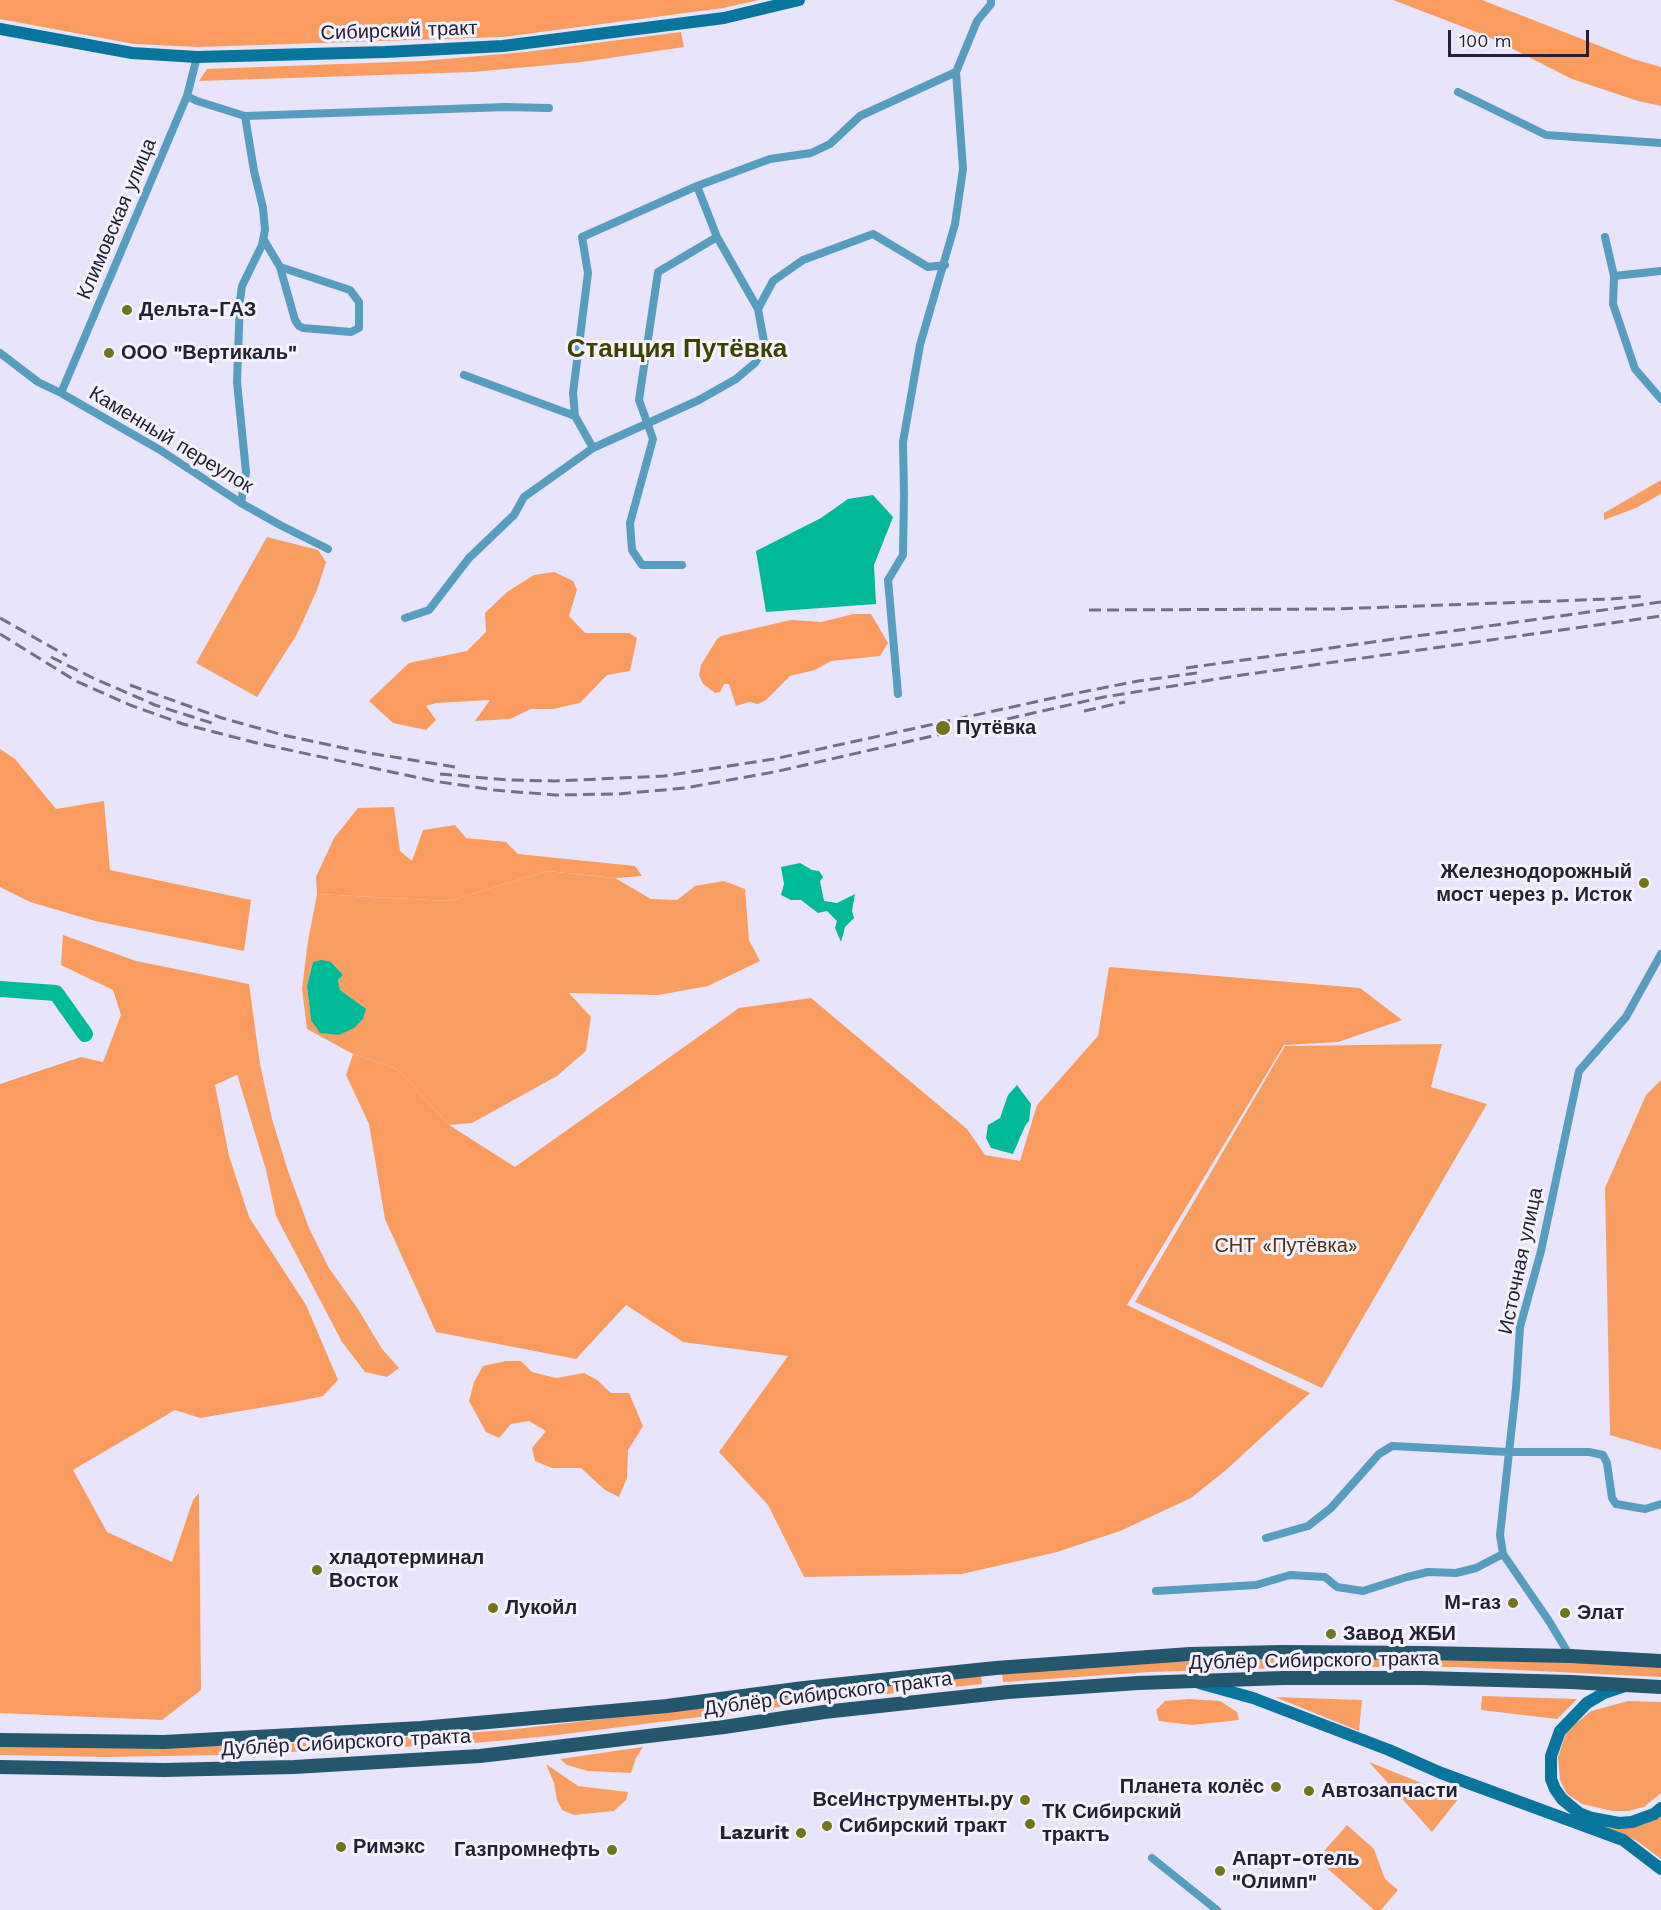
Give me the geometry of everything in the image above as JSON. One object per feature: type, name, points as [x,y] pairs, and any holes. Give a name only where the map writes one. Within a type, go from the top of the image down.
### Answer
[{"type":"main road","name":"Сибирский тракт","points":[[0,29],[132,53],[197,57],[385,52],[503,46],[724,18],[798,0]]},
{"type":"main road","name":"Дублёр Сибирского тракта","points":[[0,1740],[164,1742],[422,1728],[667,1706],[804,1688],[996,1668],[1190,1654],[1347,1652],[1570,1656],[1661,1661]]},
{"type":"main road","name":"Дублёр Сибирского тракта","points":[[0,1767],[164,1770],[485,1756],[724,1727],[824,1712],[1008,1692],[1192,1682],[1283,1678],[1422,1678],[1661,1687]]},
{"type":"main road","points":[[1192,1682],[1253,1698],[1389,1750],[1441,1773],[1623,1840],[1661,1869]]},
{"type":"main road","points":[[1628,1685],[1604,1693],[1587,1703],[1560,1731],[1551,1756],[1551,1779],[1562,1799],[1579,1813],[1592,1818],[1619,1823],[1632,1822],[1654,1814],[1661,1808]]},
{"type":"street","points":[[898,694],[888,580],[903,555],[903,442],[920,345],[945,265],[955,224],[963,169],[956,72],[977,21],[992,1]]},
{"type":"street","name":"Климовская улица","points":[[61,393],[187,96],[197,57]]},
{"type":"street","points":[[593,448],[575,416],[573,393],[588,273],[582,237],[697,186],[770,159],[811,153],[830,144],[860,116],[956,72]]},
{"type":"street","points":[[1458,92],[1546,135],[1661,143]]},
{"type":"street","points":[[187,96],[197,102],[245,116],[506,107],[549,108]]},
{"type":"street","points":[[241,503],[246,472],[237,382],[240,300],[243,286],[264,240],[264,213],[245,116]]},
{"type":"street","points":[[405,618],[429,610],[469,558],[514,515],[524,497],[593,448],[699,400],[736,379],[755,363],[765,347],[758,309],[717,237],[697,186]]},
{"type":"street","points":[[758,309],[773,281],[803,260],[873,234],[928,267],[945,265]]},
{"type":"street","points":[[682,565],[642,565],[632,550],[630,523],[653,439],[639,400],[657,272],[717,237]]},
{"type":"street","points":[[1605,237],[1614,276],[1613,304],[1635,369],[1661,399]]},
{"type":"street","points":[[264,240],[280,267],[298,326],[351,332],[359,328],[359,302],[350,290],[280,267]]},
{"type":"street","points":[[1614,276],[1661,271]]},
{"type":"street","name":"Каменный переулок","points":[[0,353],[38,382],[160,450],[241,503],[328,549]]},
{"type":"street","points":[[464,375],[575,416]]},
{"type":"street","name":"Источная улица","points":[[1505,1557],[1500,1535],[1516,1388],[1520,1327],[1541,1251],[1579,1071],[1626,1017],[1661,954]]},
{"type":"street","points":[[1266,1538],[1308,1526],[1331,1508],[1379,1454],[1392,1446],[1508,1452],[1589,1452],[1603,1455],[1607,1463],[1612,1498],[1616,1504],[1645,1509],[1661,1504]]},
{"type":"street","points":[[1156,1591],[1248,1586],[1290,1575],[1325,1577],[1337,1587],[1363,1591],[1407,1576],[1428,1572],[1456,1573],[1505,1557],[1570,1656]]},
{"type":"street","points":[[1152,1858],[1217,1910]]},
{"type":"green space","points":[[1661,480],[1661,494],[1636,508],[1604,520],[1604,513]]},
{"type":"green space","points":[[267,537],[318,550],[326,562],[317,590],[297,634],[257,697],[196,663]]},
{"type":"green space","points":[[547,871],[615,878],[651,899],[677,900],[695,886],[724,881],[745,889],[749,940],[760,961],[708,986],[658,995],[569,993],[591,1017],[586,1051],[557,1076],[472,1123],[449,1125],[397,1069],[353,1054],[307,1029],[302,989],[317,894],[449,901]],"holes":[[[313,962],[331,962],[343,975],[338,980],[340,990],[365,1009],[311,1020],[307,986]]]},
{"type":"green space","name":"СНТ «Путёвка»","points":[[1442,1044],[1431,1087],[1487,1104],[1322,1388],[1135,1302],[1285,1046]]},
{"type":"green space","points":[[260,1064],[272,1119],[309,1228],[329,1268],[358,1309],[382,1349],[399,1368],[387,1377],[365,1372],[342,1342],[276,1216],[266,1170],[237,1074]]},
{"type":"green space","points":[[1661,1080],[1661,1450],[1610,1435],[1605,1188],[1646,1095]]},
{"type":"green space","points":[[1310,1659],[1311,1667],[1150,1672],[1003,1682],[1002,1673],[1151,1662]]},
{"type":"green space","points":[[1364,1659],[1523,1660],[1661,1667],[1661,1677],[1456,1667],[1363,1667]]},
{"type":"green space","points":[[981,1675],[982,1684],[858,1697],[549,1736],[464,1744],[225,1755],[105,1757],[0,1755],[0,1746],[235,1746],[507,1730]]},
{"type":"green space","points":[[1275,1697],[1362,1700],[1359,1731]]},
{"type":"green space","points":[[1628,1701],[1661,1702],[1661,1793],[1644,1807],[1628,1811],[1613,1811],[1582,1804],[1567,1794],[1560,1780],[1558,1757],[1567,1731],[1591,1711]]},
{"type":"green space","points":[[643,1747],[631,1773],[588,1771],[567,1765],[560,1759]]},
{"type":"green space","points":[[1369,1762],[1459,1798],[1432,1832]]},
{"type":"green space","points":[[546,1764],[578,1786],[628,1792],[626,1800],[614,1811],[574,1815],[562,1810]]},
{"type":"green space","points":[[1661,1816],[1661,1859],[1637,1841],[1596,1825],[1627,1828],[1645,1824]]},
{"type":"green space","points":[[1347,1825],[1374,1849],[1385,1879],[1398,1890],[1381,1910],[1374,1910],[1317,1859]]},
{"type":"shaded area","points":[[0,0],[759,0],[723,8],[503,37],[198,47],[134,44],[0,19]]},
{"type":"shaded area","points":[[1393,0],[1482,0],[1633,59],[1661,67],[1661,106],[1638,101],[1572,79],[1487,36]]},
{"type":"shaded area","points":[[681,32],[684,47],[582,62],[473,72],[199,81],[207,69],[422,61],[525,52]]},
{"type":"shaded area","points":[[873,495],[893,517],[874,565],[876,604],[766,612],[756,551],[821,518],[848,499]]},
{"type":"shaded area","points":[[554,572],[573,581],[577,590],[569,616],[585,633],[629,633],[637,638],[630,671],[607,675],[580,703],[553,709],[531,709],[510,719],[475,721],[490,700],[436,703],[426,706],[436,720],[426,730],[393,723],[369,701],[409,663],[467,651],[486,632],[485,613],[507,592],[534,575]]},
{"type":"shaded area","points":[[854,614],[871,614],[888,643],[880,656],[831,661],[815,670],[790,676],[766,700],[758,704],[749,702],[736,706],[729,684],[724,684],[720,692],[715,693],[703,684],[699,675],[701,665],[721,636],[791,620],[821,622]]},
{"type":"shaded area","points":[[0,749],[15,759],[56,809],[104,801],[110,870],[251,900],[244,951],[95,921],[30,902],[0,887]]},
{"type":"shaded area","points":[[394,807],[400,851],[412,861],[423,830],[455,825],[466,838],[506,842],[518,854],[635,866],[642,876],[615,878],[547,871],[449,901],[317,894],[316,877],[334,838],[358,808]]},
{"type":"shaded area","points":[[800,863],[819,871],[823,877],[820,881],[824,901],[837,903],[855,894],[852,911],[854,918],[845,927],[841,942],[835,928],[837,921],[827,911],[818,913],[801,900],[791,900],[781,895],[784,884],[781,867]]},
{"type":"shaded area","points":[[63,935],[136,961],[249,984],[260,1064],[215,1085],[229,1156],[249,1217],[306,1305],[338,1380],[323,1396],[294,1402],[200,1418],[175,1410],[73,1470],[107,1532],[172,1562],[193,1500],[199,1493],[201,1690],[162,1720],[0,1713],[0,1084],[81,1057],[103,1062],[121,1015],[113,990],[61,965]]},
{"type":"shaded area","points":[[321,960],[331,962],[343,975],[338,980],[340,990],[366,1009],[363,1019],[354,1028],[339,1035],[320,1033],[311,1020],[307,986],[313,962]]},
{"type":"shaded area","points":[[1109,967],[1360,988],[1402,1020],[1338,1042],[1284,1045],[1127,1305],[1310,1393],[1226,1470],[1191,1498],[1120,1531],[1057,1552],[962,1574],[804,1577],[768,1505],[719,1452],[788,1356],[683,1342],[626,1305],[576,1359],[436,1332],[385,1219],[369,1124],[346,1075],[353,1054],[397,1069],[449,1125],[515,1167],[739,1008],[811,998],[967,1129],[985,1155],[1020,1161],[1037,1105],[1098,1036]]},
{"type":"shaded area","points":[[1017,1085],[1031,1104],[1029,1121],[1013,1154],[991,1148],[986,1138],[988,1125],[1000,1118],[1008,1095]]},
{"type":"shaded area","points":[[506,1361],[521,1361],[532,1372],[556,1378],[584,1373],[597,1380],[611,1393],[629,1393],[643,1426],[628,1450],[627,1478],[619,1497],[605,1490],[581,1468],[552,1468],[535,1461],[532,1448],[546,1431],[529,1421],[511,1424],[499,1438],[486,1432],[469,1401],[474,1382],[483,1366]]},
{"type":"shaded area","points":[[1482,1696],[1577,1699],[1557,1719],[1481,1710]]},
{"type":"shaded area","points":[[1189,1699],[1220,1701],[1237,1712],[1239,1720],[1192,1725],[1159,1721],[1156,1710],[1165,1701]]},
{"type":"waterway","points":[[0,989],[56,993],[85,1034]]},
{"type":"railway","points":[[1089,610],[1334,609],[1646,596]]},
{"type":"railway","points":[[1186,668],[1661,602]]},
{"type":"railway","points":[[0,634],[76,681],[130,705],[183,724],[261,744],[434,781],[494,790],[555,795],[618,794],[685,788],[774,772],[1104,697],[1242,675],[1661,616]]},
{"type":"railway","points":[[0,618],[67,656]]},
{"type":"railway","points":[[51,657],[155,705],[215,724]]},
{"type":"railway","points":[[440,774],[508,780],[555,781],[664,776],[774,759],[1067,695],[1138,681],[1197,673]]},
{"type":"railway","points":[[130,685],[222,718],[283,735],[363,752],[455,767]]},
{"type":"railway","points":[[1084,711],[1125,702]]},
{"type":"place","name":"Дельта-ГАЗ","points":[[127,310]]},
{"type":"place","name":"ООО \"Вертикаль\"","points":[[109,353]]},
{"type":"place","name":"Путёвка","points":[[943,728]]},
{"type":"place","name":"Железнодорожный мост через р. Исток","points":[[1644,883]]},
{"type":"place","name":"хладотерминал Восток","points":[[317,1570]]},
{"type":"place","name":"М-газ","points":[[1513,1603]]},
{"type":"place","name":"Лукойл","points":[[493,1608]]},
{"type":"place","name":"Элат","points":[[1565,1613]]},
{"type":"place","name":"Завод ЖБИ","points":[[1331,1634]]},
{"type":"place","name":"Планета колёс","points":[[1276,1787]]},
{"type":"place","name":"Автозапчасти","points":[[1309,1791]]},
{"type":"place","name":"ВсеИнструменты.ру","points":[[1025,1800]]},
{"type":"place","name":"ТК Сибирский трактъ","points":[[1030,1824]]},
{"type":"place","name":"Сибирский тракт","points":[[827,1826]]},
{"type":"place","name":"Lazurit","points":[[801,1833]]},
{"type":"place","name":"Римэкс","points":[[341,1847]]},
{"type":"place","name":"Газпромнефть","points":[[612,1850]]},
{"type":"place","name":"Апарт-отель \"Олимп\"","points":[[1220,1871]]},
{"type":"district","name":"Станция Путёвка","points":[[677,349]]}]
